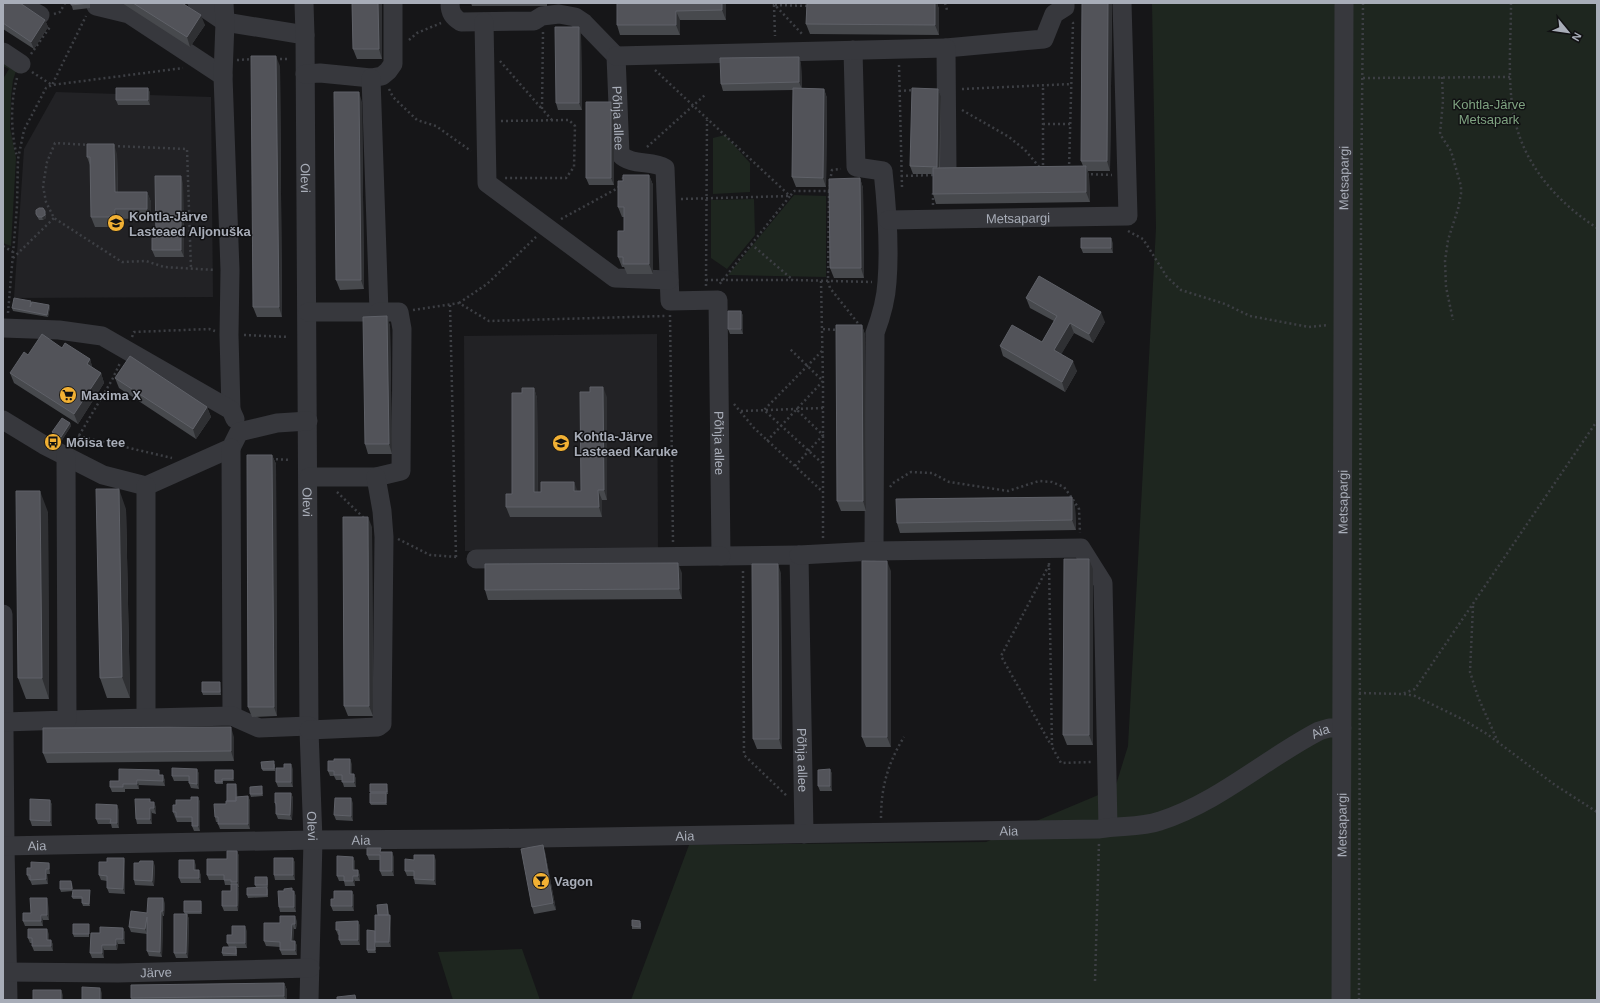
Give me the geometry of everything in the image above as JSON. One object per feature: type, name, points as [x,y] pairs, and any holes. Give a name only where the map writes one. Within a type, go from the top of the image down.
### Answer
[{"type":"street","points":[[18,3],[45,18]]},
{"type":"street","points":[[197,3],[225,22],[305,35]]},
{"type":"street","points":[[224,3],[225,22],[217,67],[230,270],[229,335],[231,410],[235,440],[232,716]]},
{"type":"street","name":"Olevi","points":[[304,3],[308,312],[310,728],[313,840],[309,1000]]},
{"type":"street","points":[[305,74],[320,73],[377,77],[388,71],[392,64],[393,53],[393,3]]},
{"type":"street","name":"Metsapargi","points":[[888,220],[1128,216],[1122,3]]},
{"type":"street","name":"Metsapargi","points":[[1341,1000],[1342,728],[1351,694],[1352,321],[1344,3]]},
{"type":"street","points":[[96,4],[129,14],[217,67]]},
{"type":"street","points":[[452,10],[461,22],[534,21],[553,11],[575,16],[584,23],[616,56],[946,48],[1044,39],[1054,14],[1065,5]]},
{"type":"street","points":[[484,22],[487,182],[614,278],[669,280]]},
{"type":"street","points":[[940,173],[946,92],[946,48]]},
{"type":"street","points":[[853,50],[856,167],[883,171],[888,220],[887,282],[883,309],[875,333],[874,551]]},
{"type":"street","points":[[3,52],[21,64]]},
{"type":"street","name":"Põhja allee","points":[[616,56],[620,154],[625,160],[660,165],[665,168],[670,308]]},
{"type":"street","points":[[377,77],[379,312]]},
{"type":"street","points":[[670,308],[706,300]]},
{"type":"street","name":"Põhja allee","points":[[706,300],[718,300],[721,556]]},
{"type":"street","points":[[308,312],[399,312],[402,329],[401,471],[376,477],[309,477]]},
{"type":"street","points":[[5,328],[59,330],[102,336],[231,410]]},
{"type":"street","points":[[3,420],[44,446],[103,475],[146,486],[196,463],[235,440],[277,423],[308,421]]},
{"type":"street","points":[[66,456],[67,720]]},
{"type":"street","points":[[4,734],[67,720],[232,716],[258,728],[378,728],[382,724],[384,537],[382,511],[376,477]]},
{"type":"street","points":[[146,486],[146,719]]},
{"type":"street","points":[[476,559],[799,555],[874,551],[1049,556],[1081,548],[1103,583],[1105,762],[1103,828]]},
{"type":"street","name":"Põhja allee","points":[[799,555],[804,834]]},
{"type":"street","points":[[3,614],[4,846],[6,971],[8,1000]]},
{"type":"street","name":"Aia","points":[[4,846],[1103,828],[1148,824],[1178,814],[1228,788],[1316,732],[1326,728],[1342,728]]},
{"type":"street","name":"Järve","points":[[6,971],[118,973],[310,968]]},
{"type":"path","points":[[774,4],[810,6],[813,3]]},
{"type":"path","points":[[945,3],[947,10]]},
{"type":"path","points":[[1359,1000],[1351,694],[1352,321],[1362,78],[1363,3]]},
{"type":"path","points":[[1511,3],[1511,76],[1514,117],[1518,131],[1532,165],[1541,178],[1555,194],[1586,221],[1597,228]]},
{"type":"path","points":[[52,86],[81,25],[88,13],[96,4]]},
{"type":"path","points":[[774,4],[817,50]]},
{"type":"path","points":[[774,4],[775,51]]},
{"type":"path","points":[[1065,5],[1073,23],[1069,171]]},
{"type":"path","points":[[393,53],[417,33],[452,10]]},
{"type":"path","points":[[542,109],[553,11]]},
{"type":"path","points":[[18,159],[14,143],[12,113],[15,86],[21,64],[34,51],[49,28],[45,18]]},
{"type":"path","points":[[485,43],[552,120]]},
{"type":"path","points":[[898,49],[902,191]]},
{"type":"path","points":[[638,55],[790,196]]},
{"type":"path","points":[[5,328],[17,206],[18,159],[24,130],[46,88],[52,86],[217,67],[255,59]]},
{"type":"path","points":[[270,59],[293,59]]},
{"type":"path","points":[[21,64],[52,86]]},
{"type":"path","points":[[1362,78],[1511,76]]},
{"type":"path","points":[[377,77],[393,97],[417,120],[436,126],[466,146],[486,171],[566,178],[574,167],[575,126],[569,120],[485,121]]},
{"type":"path","points":[[1442,77],[1443,102],[1440,134],[1451,151],[1461,186],[1458,209],[1448,240],[1445,261],[1446,287],[1453,320]]},
{"type":"path","points":[[946,92],[1072,84]]},
{"type":"path","points":[[1042,170],[1043,85]]},
{"type":"path","points":[[899,91],[923,90]]},
{"type":"path","points":[[946,92],[956,106],[1009,137],[1026,150],[1042,170]]},
{"type":"path","points":[[399,312],[459,303],[487,284],[546,227],[618,188],[632,160],[705,95]]},
{"type":"path","points":[[706,300],[708,120]]},
{"type":"path","points":[[1043,124],[1071,124]]},
{"type":"path","points":[[94,145],[55,143],[47,162],[44,186],[46,202],[54,218],[122,262],[146,261],[164,267],[230,270]]},
{"type":"path","points":[[110,146],[187,150],[191,269]]},
{"type":"path","points":[[856,167],[832,170],[829,191],[828,281],[830,288],[865,332],[875,333]]},
{"type":"path","points":[[1035,170],[1049,170]]},
{"type":"path","points":[[1063,171],[1075,172]]},
{"type":"path","points":[[901,176],[940,173]]},
{"type":"path","points":[[933,183],[940,173]]},
{"type":"path","points":[[1080,173],[1127,176]]},
{"type":"path","points":[[932,219],[933,190]]},
{"type":"path","points":[[706,300],[794,191],[829,191]]},
{"type":"path","points":[[666,199],[790,196]]},
{"type":"path","points":[[12,258],[54,218]]},
{"type":"path","points":[[1127,231],[1143,239],[1167,277],[1181,290],[1225,304],[1250,316],[1309,327],[1352,321]]},
{"type":"path","points":[[751,244],[794,280]]},
{"type":"path","points":[[3,246],[13,252]]},
{"type":"path","points":[[706,280],[887,282]]},
{"type":"path","points":[[821,281],[823,381],[823,554]]},
{"type":"path","points":[[459,303],[488,321],[670,308],[673,556]]},
{"type":"path","points":[[450,304],[456,557]]},
{"type":"path","points":[[822,329],[844,331]]},
{"type":"path","points":[[789,348],[823,381]]},
{"type":"path","points":[[764,410],[822,350]]},
{"type":"path","points":[[767,441],[823,381]]},
{"type":"path","points":[[719,388],[741,411],[754,428],[823,492]]},
{"type":"path","points":[[741,411],[822,408]]},
{"type":"path","points":[[764,410],[823,463]]},
{"type":"path","points":[[797,410],[822,435]]},
{"type":"path","points":[[1402,694],[1415,689],[1420,683],[1597,421]]},
{"type":"path","points":[[795,466],[822,435]]},
{"type":"path","points":[[78,436],[196,463]]},
{"type":"path","points":[[268,459],[291,460]]},
{"type":"path","points":[[874,506],[893,483],[911,472],[932,473],[949,482],[1008,491],[1039,481],[1052,482],[1064,487],[1079,510],[1081,548]]},
{"type":"path","points":[[743,556],[744,755],[803,812]]},
{"type":"path","points":[[1049,556],[1052,747]]},
{"type":"path","points":[[1049,556],[1001,656],[1061,762],[1105,762]]},
{"type":"path","points":[[1473,605],[1470,672],[1478,697],[1498,742]]},
{"type":"path","points":[[1351,694],[1402,694],[1415,696],[1487,734],[1555,785],[1597,812]]},
{"type":"path","points":[[882,832],[881,804],[886,774],[896,750],[904,737]]},
{"type":"path","points":[[1095,981],[1103,828]]},
{"type":"shaded area","name":"Kohtla-Järve Lasteaed Aljonuška","points":[[56,92],[211,97],[213,297],[14,298],[24,149]]},
{"type":"shaded area","name":"Kohtla-Järve Lasteaed Karuke","points":[[657,334],[658,550],[465,551],[464,336]]},
{"type":"green space","name":"Kohtla-Järve Metsapark","points":[[1152,3],[1597,3],[1597,1000],[631,1000],[689,845],[986,842],[1115,788],[1128,746],[1156,228]]},
{"type":"green space","points":[[3,58],[17,68],[13,80],[11,97],[10,128],[16,158],[11,246],[3,243],[3,79],[9,69],[3,66]]},
{"type":"green space","points":[[725,135],[750,163],[750,192],[713,194],[713,138]]},
{"type":"green space","points":[[794,195],[826,196],[826,277],[728,275]]},
{"type":"green space","points":[[754,199],[755,235],[727,269],[711,258],[711,200]]},
{"type":"green space","points":[[522,949],[540,1000],[453,1000],[438,952]]},
{"type":"building","points":[[3,3],[20,3],[45,20],[31,42],[3,23]]},
{"type":"building","points":[[71,3],[89,3],[71,5]]},
{"type":"building","points":[[133,3],[182,3],[201,15],[187,37]]},
{"type":"building","points":[[352,3],[378,3],[379,49],[353,49]]},
{"type":"building","points":[[617,3],[722,3],[722,10],[676,11],[676,25],[617,25]]},
{"type":"building","points":[[807,3],[935,3],[935,25],[806,24]]},
{"type":"building","points":[[1082,3],[1108,3],[1107,161],[1081,161]]},
{"type":"building","points":[[555,27],[579,27],[579,103],[556,103]]},
{"type":"building","points":[[251,56],[276,56],[279,307],[253,307]]},
{"type":"building","points":[[799,57],[799,82],[721,84],[720,58]]},
{"type":"building","points":[[116,88],[148,88],[148,100],[116,100]]},
{"type":"building","points":[[793,88],[824,89],[823,178],[792,177]]},
{"type":"building","points":[[912,88],[938,89],[937,167],[910,166]]},
{"type":"building","points":[[334,92],[359,92],[361,280],[336,280]]},
{"type":"building","points":[[586,102],[611,102],[611,178],[586,178]]},
{"type":"building","points":[[87,144],[114,144],[115,192],[147,192],[147,209],[115,209],[115,217],[91,217],[90,157],[87,157]]},
{"type":"building","points":[[1086,166],[1086,192],[933,194],[933,168]]},
{"type":"building","points":[[623,175],[649,175],[649,264],[623,264],[623,257],[618,257],[618,231],[624,231],[624,207],[618,207],[618,181],[623,181]]},
{"type":"building","points":[[155,176],[181,176],[181,250],[152,250],[152,238],[156,238]]},
{"type":"building","points":[[860,178],[861,268],[830,268],[829,179]]},
{"type":"building","points":[[43,208],[45,211],[45,215],[42,217],[38,217],[36,214],[36,210]]},
{"type":"building","points":[[1081,238],[1111,238],[1111,248],[1081,248]]},
{"type":"building","points":[[1039,276],[1101,312],[1089,334],[1070,323],[1054,350],[1073,361],[1062,382],[1000,346],[1012,325],[1042,342],[1057,316],[1026,298]]},
{"type":"building","points":[[14,298],[31,301],[30,307],[32,302],[49,305],[47,315],[12,308]]},
{"type":"building","points":[[728,311],[741,311],[741,329],[728,329]]},
{"type":"building","points":[[387,316],[389,444],[365,444],[363,317]]},
{"type":"building","points":[[836,325],[862,325],[863,501],[837,501]]},
{"type":"building","points":[[42,334],[62,348],[65,343],[90,359],[87,364],[101,373],[74,414],[10,373],[24,352],[28,355]]},
{"type":"building","points":[[130,356],[207,407],[193,429],[115,378]]},
{"type":"building","points":[[590,387],[603,387],[604,490],[598,490],[599,507],[506,507],[506,494],[512,494],[512,393],[522,393],[522,388],[534,388],[534,492],[541,492],[541,482],[574,482],[574,491],[581,491],[580,392],[590,392]]},
{"type":"building","points":[[62,418],[70,423],[61,437],[52,432]]},
{"type":"building","points":[[247,455],[272,455],[274,707],[248,707]]},
{"type":"building","points":[[96,489],[119,489],[122,677],[100,678]]},
{"type":"building","points":[[16,491],[40,491],[42,678],[18,678]]},
{"type":"building","points":[[1072,497],[1072,520],[897,523],[896,499]]},
{"type":"building","points":[[343,517],[368,517],[369,706],[344,706]]},
{"type":"building","points":[[1064,559],[1089,559],[1089,735],[1063,735]]},
{"type":"building","points":[[862,561],[887,561],[887,737],[862,737]]},
{"type":"building","points":[[678,563],[679,589],[485,590],[485,564]]},
{"type":"building","points":[[752,564],[778,564],[779,739],[753,739]]},
{"type":"building","points":[[202,682],[220,682],[220,692],[202,692]]},
{"type":"building","points":[[231,727],[231,751],[43,753],[43,728]]},
{"type":"building","points":[[334,759],[350,759],[350,774],[354,774],[354,782],[342,782],[342,775],[334,775],[334,771],[328,771],[328,761],[334,761]]},
{"type":"building","points":[[274,761],[274,769],[262,769],[261,762]]},
{"type":"building","points":[[284,764],[291,764],[291,782],[276,782],[276,768],[284,768]]},
{"type":"building","points":[[172,768],[197,769],[197,784],[189,783],[189,776],[172,776]]},
{"type":"building","points":[[119,769],[159,770],[159,775],[163,775],[163,781],[137,780],[137,784],[123,784],[123,787],[110,787],[110,781],[119,781]]},
{"type":"building","points":[[830,769],[830,786],[818,786],[818,770]]},
{"type":"building","points":[[215,770],[233,770],[233,779],[222,779],[222,782],[215,782]]},
{"type":"building","points":[[227,784],[236,784],[236,801],[227,801]]},
{"type":"building","points":[[370,784],[387,784],[387,792],[370,792]]},
{"type":"building","points":[[262,786],[262,794],[250,794],[250,787]]},
{"type":"building","points":[[275,793],[291,793],[290,815],[276,814]]},
{"type":"building","points":[[370,793],[386,793],[386,803],[370,803]]},
{"type":"building","points":[[248,796],[248,824],[218,824],[218,817],[215,817],[214,804],[226,804],[226,801],[236,801],[236,797]]},
{"type":"building","points":[[191,797],[198,797],[198,826],[192,826],[192,817],[176,817],[176,812],[173,812],[173,805],[176,805],[176,800],[191,800]]},
{"type":"building","points":[[335,798],[351,798],[351,816],[334,815]]},
{"type":"building","points":[[30,799],[50,800],[50,821],[30,820]]},
{"type":"building","points":[[135,799],[150,799],[150,802],[154,802],[154,808],[150,808],[150,819],[136,819]]},
{"type":"building","points":[[96,804],[117,805],[117,823],[110,823],[111,819],[96,819]]},
{"type":"building","points":[[543,845],[553,903],[532,907],[521,849]]},
{"type":"building","points":[[367,848],[381,848],[380,852],[392,852],[392,871],[380,871],[380,855],[367,855]]},
{"type":"building","points":[[227,851],[237,851],[237,882],[224,880],[224,875],[207,875],[207,859],[227,859]]},
{"type":"building","points":[[414,855],[434,855],[434,880],[414,879],[414,871],[405,871],[405,859],[414,860]]},
{"type":"building","points":[[337,856],[353,857],[353,870],[358,870],[358,876],[353,876],[353,881],[344,881],[344,876],[337,876]]},
{"type":"building","points":[[107,858],[124,858],[123,889],[107,888],[107,876],[99,875],[99,862],[107,862]]},
{"type":"building","points":[[274,858],[293,858],[293,875],[274,875]]},
{"type":"building","points":[[179,860],[194,860],[194,870],[199,870],[199,878],[179,878]]},
{"type":"building","points":[[140,861],[153,861],[152,881],[134,880],[134,863],[139,863]]},
{"type":"building","points":[[31,862],[49,863],[49,869],[46,869],[46,879],[30,880],[30,875],[27,875],[27,868],[31,868]]},
{"type":"building","points":[[255,877],[267,877],[267,885],[255,885]]},
{"type":"building","points":[[60,881],[71,881],[72,889],[60,889]]},
{"type":"building","points":[[231,884],[237,884],[237,906],[222,906],[222,891],[231,891]]},
{"type":"building","points":[[267,887],[267,895],[247,895],[247,888]]},
{"type":"building","points":[[292,888],[292,891],[294,891],[294,907],[279,907],[278,891],[284,891],[284,889]]},
{"type":"building","points":[[73,890],[90,890],[89,904],[82,903],[82,897],[72,897]]},
{"type":"building","points":[[334,891],[352,891],[352,906],[331,906],[331,899],[334,899]]},
{"type":"building","points":[[30,898],[47,898],[47,915],[41,915],[41,921],[23,921],[23,913],[31,913]]},
{"type":"building","points":[[148,898],[163,898],[163,911],[161,911],[160,952],[147,951],[147,917],[145,929],[129,927],[131,911],[147,913]]},
{"type":"building","points":[[184,901],[201,901],[201,912],[184,912]]},
{"type":"building","points":[[387,904],[388,915],[378,915],[377,905]]},
{"type":"building","points":[[174,914],[187,914],[186,953],[174,953]]},
{"type":"building","points":[[375,915],[390,915],[389,942],[375,942]]},
{"type":"building","points":[[280,916],[295,916],[295,924],[292,924],[291,941],[295,941],[295,950],[280,950],[280,942],[264,941],[264,923],[280,923]]},
{"type":"building","points":[[632,920],[640,921],[640,927],[632,926]]},
{"type":"building","points":[[358,921],[358,940],[339,940],[339,930],[336,930],[336,922]]},
{"type":"building","points":[[73,924],[89,924],[89,934],[73,934]]},
{"type":"building","points":[[232,926],[245,926],[245,943],[227,943],[227,935],[232,935]]},
{"type":"building","points":[[100,927],[123,928],[123,939],[116,939],[116,945],[102,945],[102,953],[90,953],[91,933],[100,933]]},
{"type":"building","points":[[28,929],[47,929],[47,940],[51,940],[51,946],[32,946],[32,938],[28,938]]},
{"type":"building","points":[[367,930],[375,931],[375,950],[367,950]]},
{"type":"building","points":[[223,947],[236,947],[236,954],[222,953]]},
{"type":"building","points":[[284,983],[284,996],[131,998],[131,985]]},
{"type":"building","points":[[82,987],[100,988],[100,1000],[82,1000]]},
{"type":"building","points":[[33,990],[61,990],[61,1000],[33,1000]]},
{"type":"building","points":[[355,995],[356,1000],[337,1000],[337,997]]},
{"type":"place","name":"Kohtla-Järve Lasteaed Aljonuška","points":[[116,223]]},
{"type":"place","name":"Maxima X","points":[[68,395]]},
{"type":"place","name":"Mõisa tee","points":[[53,442]]},
{"type":"place","name":"Kohtla-Järve Lasteaed Karuke","points":[[561,443]]},
{"type":"place","name":"Vagon","points":[[541,881]]}]
